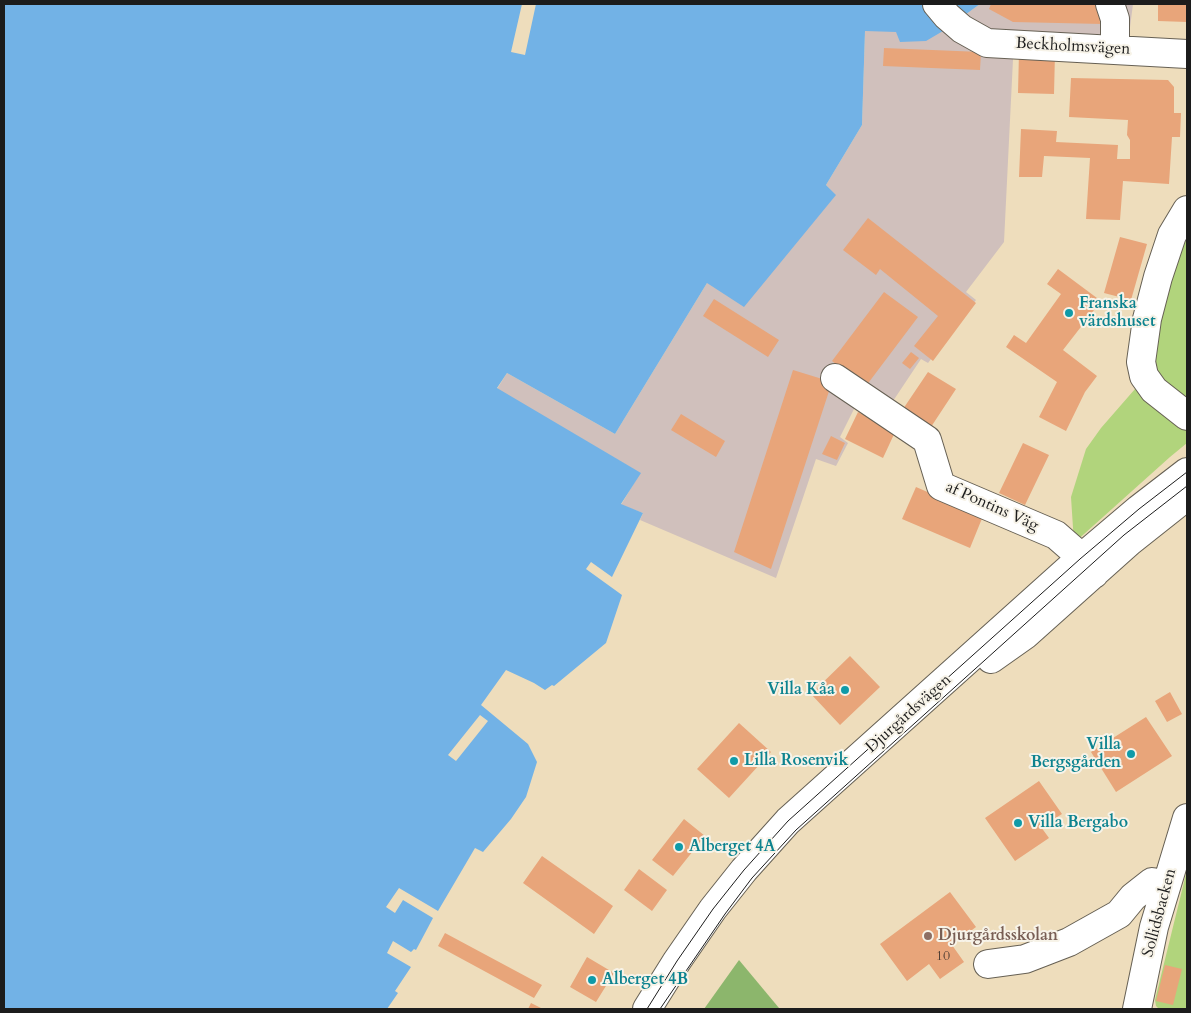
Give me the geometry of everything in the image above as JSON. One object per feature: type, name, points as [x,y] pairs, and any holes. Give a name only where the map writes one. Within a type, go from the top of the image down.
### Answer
[{"type":"street","name":"Beckholmsvägen","points":[[937,4],[962,29],[987,43],[1187,54]]},
{"type":"street","points":[[1110,4],[1115,19],[1115,49]]},
{"type":"street","points":[[1187,210],[1172,235],[1158,277],[1147,319],[1141,362],[1144,376],[1154,390],[1187,416]]},
{"type":"street","name":"af Pontins Väg","points":[[835,378],[927,440],[941,486],[1056,536],[1087,567]]},
{"type":"street","name":"Djurgårdsvägen","points":[[1139,509],[1148,490],[1187,462]]},
{"type":"street","name":"Djurgårdsvägen","points":[[660,1009],[752,878],[796,830],[967,675],[1025,636],[1139,509],[1187,472]]},
{"type":"street","name":"Djurgårdsvägen","points":[[647,1009],[713,909],[744,870],[788,821],[1130,530],[1187,486]]},
{"type":"street","name":"Djurgårdsvägen","points":[[1087,567],[1129,542],[1187,496]]},
{"type":"street","name":"Sollidsbacken","points":[[1137,1009],[1154,927],[1187,818]]},
{"type":"street","points":[[988,964],[1025,959],[1069,942],[1119,914],[1133,897],[1152,882],[1166,886]]},
{"type":"shaded area","points":[[980,4],[1133,4],[1128,43],[1014,39],[1004,242],[966,292],[976,300],[928,363],[921,359],[891,404],[855,407],[840,437],[848,443],[836,466],[816,459],[776,578],[640,520],[643,513],[621,505],[640,473],[497,389],[507,373],[615,434],[707,283],[807,229],[835,195],[826,185],[862,125],[865,31],[943,31]]},
{"type":"green space","points":[[1187,226],[1187,443],[1074,543],[1071,497],[1086,449],[1101,428],[1135,389],[1148,359]]},
{"type":"green space","points":[[1187,870],[1187,1009],[1159,1009],[1156,1006],[1155,1000]]},
{"type":"green space","points":[[739,960],[779,1008],[779,1009],[704,1009]]},
{"type":"water","points":[[4,4],[980,4],[926,41],[900,42],[896,32],[865,31],[862,125],[826,185],[836,195],[744,307],[707,283],[615,434],[507,373],[497,388],[641,473],[621,504],[643,513],[612,577],[591,562],[586,569],[622,595],[606,643],[554,686],[552,685],[545,690],[506,670],[481,705],[528,744],[537,762],[526,797],[511,819],[483,852],[475,848],[438,911],[399,888],[386,907],[395,913],[403,900],[433,918],[416,950],[414,949],[411,952],[393,941],[387,953],[411,967],[395,991],[398,993],[387,1009],[4,1009]]},
{"type":"pier","points":[[522,4],[536,4],[525,55],[511,52]]},
{"type":"pier","points":[[480,715],[488,721],[456,761],[448,755]]},
{"type":"building","points":[[991,4],[1099,4],[1103,24],[1013,22],[989,9]]},
{"type":"building","points":[[1158,4],[1187,4],[1187,22],[1158,21]]},
{"type":"building","points":[[884,48],[981,52],[980,70],[883,66]]},
{"type":"building","points":[[1019,52],[1055,53],[1054,94],[1018,93]]},
{"type":"building","points":[[1071,78],[1168,80],[1174,87],[1174,113],[1181,113],[1180,137],[1172,137],[1169,184],[1123,181],[1120,220],[1086,219],[1090,158],[1044,156],[1042,177],[1019,177],[1021,129],[1057,131],[1056,142],[1118,145],[1117,159],[1130,159],[1130,140],[1127,135],[1128,120],[1069,117]]},
{"type":"building","points":[[868,218],[976,303],[933,361],[914,346],[938,316],[880,269],[876,275],[843,250]]},
{"type":"building","points":[[1120,237],[1147,244],[1131,300],[1104,293]]},
{"type":"building","points":[[1058,269],[1101,301],[1063,350],[1097,376],[1085,392],[1066,431],[1039,417],[1057,382],[1006,347],[1014,335],[1026,343],[1061,294],[1047,284]]},
{"type":"building","points":[[884,292],[918,317],[866,386],[832,361]]},
{"type":"building","points":[[714,299],[779,340],[768,357],[703,316]]},
{"type":"building","points":[[911,352],[919,358],[910,369],[902,363]]},
{"type":"building","points":[[793,370],[832,382],[771,569],[734,552]]},
{"type":"building","points":[[928,372],[956,389],[929,430],[901,412]]},
{"type":"building","points":[[858,412],[896,430],[883,458],[845,439]]},
{"type":"building","points":[[681,414],[725,441],[716,457],[671,430]]},
{"type":"building","points":[[831,436],[845,443],[837,460],[822,454]]},
{"type":"building","points":[[1023,443],[1049,455],[1025,505],[999,493]]},
{"type":"building","points":[[916,487],[983,516],[970,548],[902,519]]},
{"type":"building","name":"Villa Kåa","points":[[850,656],[880,687],[840,725],[811,694]]},
{"type":"building","points":[[1170,692],[1182,714],[1167,722],[1155,701]]},
{"type":"building","name":"Villa Bergsgården","points":[[1146,717],[1172,756],[1116,792],[1091,752]]},
{"type":"building","name":"Lilla Rosenvik","points":[[739,723],[771,752],[729,798],[697,769]]},
{"type":"building","name":"Villa Bergabo","points":[[1039,781],[1062,814],[1041,827],[1049,838],[1015,861],[985,818]]},
{"type":"building","name":"Alberget 4A","points":[[684,819],[705,836],[673,876],[652,860]]},
{"type":"building","points":[[542,856],[613,906],[594,934],[523,883]]},
{"type":"building","points":[[639,869],[667,890],[652,911],[624,890]]},
{"type":"building","name":"Djurgårdsskolan","points":[[950,892],[976,927],[952,945],[964,962],[940,979],[929,964],[907,981],[880,944]]},
{"type":"building","points":[[445,933],[542,985],[534,998],[438,946]]},
{"type":"building","name":"Alberget 4B","points":[[587,957],[614,973],[596,1002],[570,987]]},
{"type":"building","points":[[1165,965],[1182,969],[1173,1005],[1156,1001]]},
{"type":"building","points":[[531,1003],[543,1009],[528,1009]]},
{"type":"tram line","points":[[647,1009],[713,909],[744,870],[788,821],[1080,559],[1139,509],[1187,472]]},
{"type":"tram line","points":[[660,1009],[752,878],[796,830],[1124,535],[1187,486]]},
{"type":"place","name":"Franska värdshuset","points":[[1069,313]]},
{"type":"place","name":"Villa Kåa","points":[[845,690]]},
{"type":"place","name":"Villa Bergsgården","points":[[1131,754]]},
{"type":"place","name":"Lilla Rosenvik","points":[[734,761]]},
{"type":"place","name":"Villa Bergabo","points":[[1018,823]]},
{"type":"place","name":"Alberget 4A","points":[[679,847]]},
{"type":"place","name":"Djurgårdsskolan","points":[[928,936]]},
{"type":"place","name":"Alberget 4B","points":[[592,980]]}]
